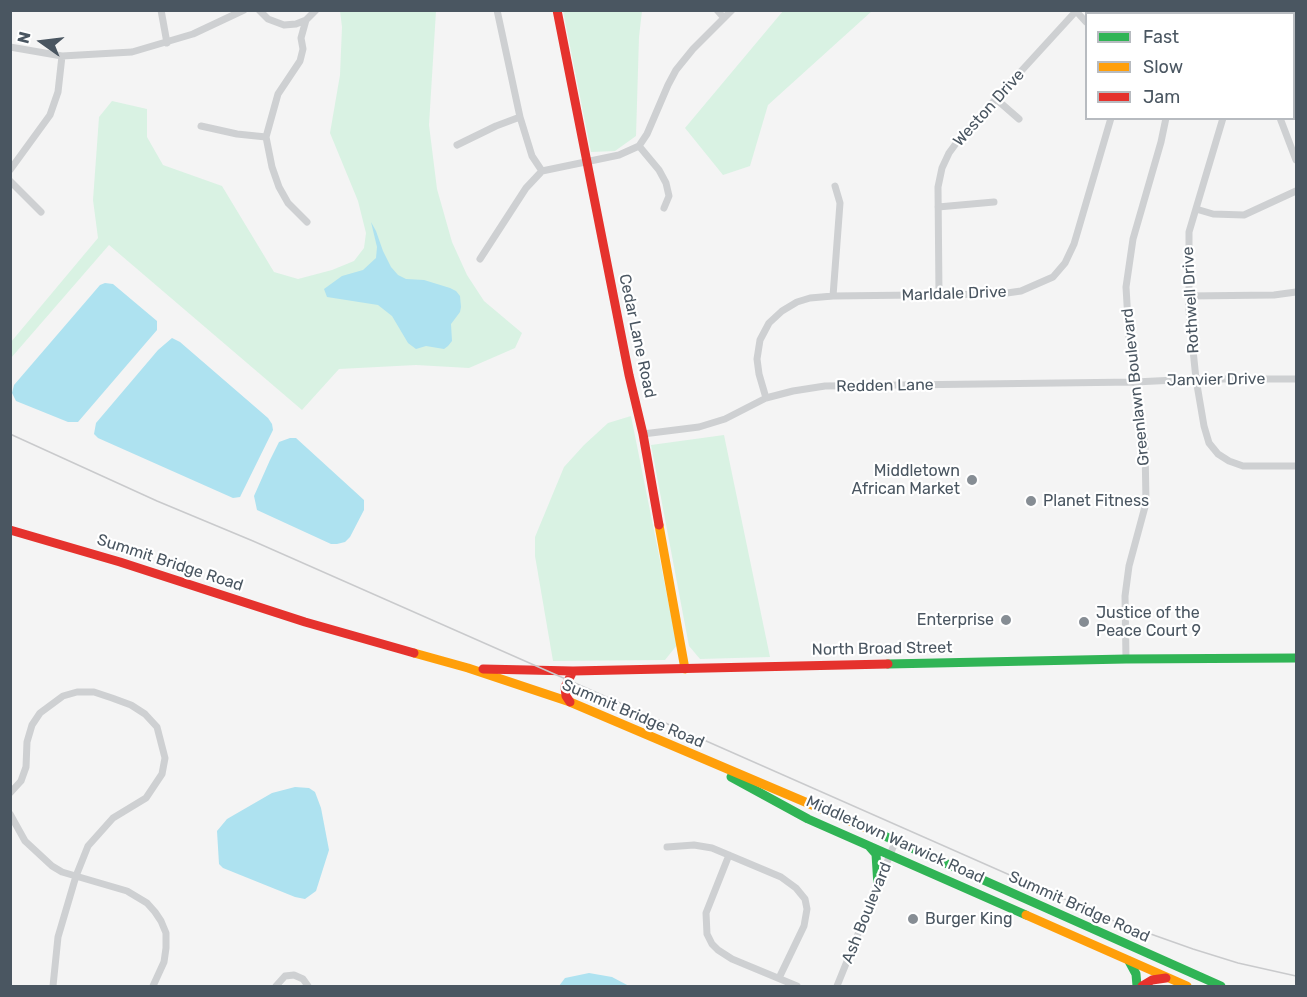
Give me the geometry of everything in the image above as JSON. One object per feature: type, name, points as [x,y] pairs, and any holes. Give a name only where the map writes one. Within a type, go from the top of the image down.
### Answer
[{"type":"main road","name":"Cedar Lane Road","points":[[557,10],[642,434],[685,669]]},
{"type":"main road","name":"Summit Bridge Road","points":[[10,530],[120,562],[305,622],[468,668],[570,702],[896,840],[1221,987]]},
{"type":"main road","name":"North Broad Street","points":[[468,668],[569,671],[1126,659],[1296,658]]},
{"type":"main road","points":[[556,698],[559,684],[569,671]]},
{"type":"main road","points":[[569,671],[565,687],[566,696],[570,702]]},
{"type":"main road","name":"Middletown Warwick Road","points":[[694,756],[808,819],[1187,987]]},
{"type":"main road","points":[[869,845],[876,854],[878,886]]},
{"type":"main road","points":[[1129,961],[1136,974],[1137,987]]},
{"type":"main road","points":[[1142,987],[1149,981],[1167,977]]},
{"type":"street","points":[[161,10],[167,43]]},
{"type":"street","points":[[10,47],[62,56],[132,52],[167,43],[214,26],[244,10]]},
{"type":"street","points":[[251,10],[260,11],[273,22],[291,25],[306,20],[316,10]]},
{"type":"street","points":[[497,10],[520,117],[532,156],[542,171]]},
{"type":"street","points":[[717,10],[724,18]]},
{"type":"street","points":[[480,259],[526,188],[542,171],[619,155],[639,146],[647,134],[676,70],[693,49],[732,10]]},
{"type":"street","name":"Weston Drive","points":[[939,295],[938,187],[942,168],[949,153],[960,138],[1076,11]]},
{"type":"street","points":[[306,20],[301,38],[303,49],[300,61],[278,94],[266,137],[279,187],[288,203],[307,222]]},
{"type":"street","points":[[291,25],[301,38]]},
{"type":"street","points":[[10,170],[50,115],[58,92],[62,56]]},
{"type":"street","points":[[996,99],[1019,118]]},
{"type":"street","points":[[457,145],[520,117]]},
{"type":"street","name":"Marldale Drive","points":[[766,399],[757,358],[760,340],[769,323],[782,311],[797,302],[810,298],[833,296],[1000,294],[1021,291],[1053,277],[1065,263],[1074,243],[1110,120]]},
{"type":"street","name":"Greenlawn Boulevard","points":[[1126,659],[1125,596],[1146,503],[1145,445],[1127,320],[1128,272],[1137,223],[1166,120]]},
{"type":"street","name":"Rothwell Drive","points":[[1222,120],[1189,232],[1189,296],[1196,379],[1204,426],[1209,443],[1218,454],[1229,461],[1243,466],[1296,466]]},
{"type":"street","points":[[1281,120],[1296,160]]},
{"type":"street","points":[[201,126],[237,134],[266,137]]},
{"type":"street","points":[[639,146],[659,170],[666,183],[669,196],[664,208]]},
{"type":"street","points":[[10,182],[41,212]]},
{"type":"street","points":[[833,296],[840,202],[835,186]]},
{"type":"street","points":[[1196,209],[1213,214],[1244,215],[1296,191]]},
{"type":"street","points":[[938,207],[994,202]]},
{"type":"street","points":[[1189,296],[1274,295],[1296,292]]},
{"type":"street","name":"Janvier Drive","points":[[1135,382],[1196,379],[1296,379]]},
{"type":"street","name":"Redden Lane","points":[[642,434],[699,427],[725,419],[766,399],[793,391],[825,386],[1135,382]]},
{"type":"street","points":[[10,794],[21,781],[26,767],[27,742],[32,725],[40,713],[63,696],[77,692],[94,692],[131,705],[145,714],[157,727],[165,758],[162,774],[146,798],[113,818],[88,846],[76,876],[58,938],[53,987]]},
{"type":"street","points":[[10,814],[25,841],[43,859],[62,872],[127,891],[147,903],[155,912],[166,933],[166,948],[164,962],[153,987]]},
{"type":"street","name":"Ash Boulevard","points":[[837,987],[896,840]]},
{"type":"street","points":[[667,847],[694,845],[712,848],[781,877],[796,888],[805,899],[807,909],[804,926],[780,978]]},
{"type":"street","points":[[729,855],[706,913],[707,934],[712,944],[732,959],[797,987]]},
{"type":"street","points":[[276,987],[285,976],[294,975],[303,979],[308,987]]},
{"type":"green space","points":[[340,11],[436,11],[429,125],[437,189],[452,242],[467,275],[484,301],[522,333],[515,348],[469,368],[416,365],[339,369],[302,410],[109,245],[11,358],[11,342],[98,238],[93,200],[99,117],[112,101],[147,109],[147,137],[163,165],[222,186],[274,272],[298,279],[332,270],[354,261],[364,248],[366,233],[358,201],[330,133],[340,75],[342,27]]},
{"type":"green space","points":[[563,11],[642,11],[636,136],[615,151],[591,152]]},
{"type":"green space","points":[[783,11],[872,11],[768,105],[750,166],[723,175],[685,128]]},
{"type":"green space","points":[[631,416],[677,645],[665,660],[553,661],[535,556],[535,537],[564,467],[608,423]]},
{"type":"green space","points":[[724,435],[770,657],[700,659],[689,646],[651,445]]},
{"type":"water","points":[[371,222],[391,267],[398,275],[406,279],[424,280],[450,288],[460,296],[460,312],[451,324],[452,341],[444,349],[426,346],[416,349],[408,343],[392,316],[378,305],[327,297],[324,289],[342,276],[363,270],[376,258],[377,247]]},
{"type":"water","points":[[113,284],[157,321],[157,330],[78,422],[68,422],[16,401],[12,393],[14,385],[100,285]]},
{"type":"water","points":[[172,338],[180,342],[268,418],[272,424],[273,430],[240,497],[233,498],[98,438],[94,434],[96,423],[158,350]]},
{"type":"water","points":[[296,438],[364,500],[364,510],[345,542],[331,544],[257,510],[254,496],[270,460],[279,442]]},
{"type":"water","points":[[295,787],[309,788],[315,792],[321,808],[329,850],[316,891],[305,899],[223,868],[219,864],[217,831],[227,819],[272,793]]},
{"type":"water","points":[[589,973],[612,977],[629,986],[559,986],[565,978]]},
{"type":"railway","points":[[10,434],[157,501],[253,541],[1114,921],[1238,963],[1296,976]]},
{"type":"traffic: fast","points":[[888,664],[1296,658]]},
{"type":"traffic: fast","points":[[731,777],[808,819],[1026,915]]},
{"type":"traffic: fast","points":[[871,830],[1221,986]]},
{"type":"traffic: fast","points":[[869,846],[876,854],[878,886]]},
{"type":"traffic: fast","points":[[1129,961],[1136,974],[1137,986]]},
{"type":"traffic: slow","points":[[659,525],[685,669]]},
{"type":"traffic: slow","points":[[414,653],[468,668],[570,702],[871,830]]},
{"type":"traffic: slow","points":[[1026,915],[1187,986]]},
{"type":"traffic: jam","points":[[557,10],[629,375],[643,434],[659,525]]},
{"type":"traffic: jam","points":[[10,530],[120,562],[305,622],[414,653]]},
{"type":"traffic: jam","points":[[483,669],[573,671],[888,664]]},
{"type":"traffic: jam","points":[[570,702],[566,696],[565,687],[573,671]]},
{"type":"traffic: jam","points":[[1142,986],[1152,980],[1166,978]]},
{"type":"place","name":"Middletown African Market","points":[[972,480]]},
{"type":"place","name":"Planet Fitness","points":[[1031,501]]},
{"type":"place","name":"Enterprise","points":[[1006,620]]},
{"type":"place","name":"Justice of the Peace Court 9","points":[[1084,622]]},
{"type":"place","name":"Burger King","points":[[913,919]]}]
